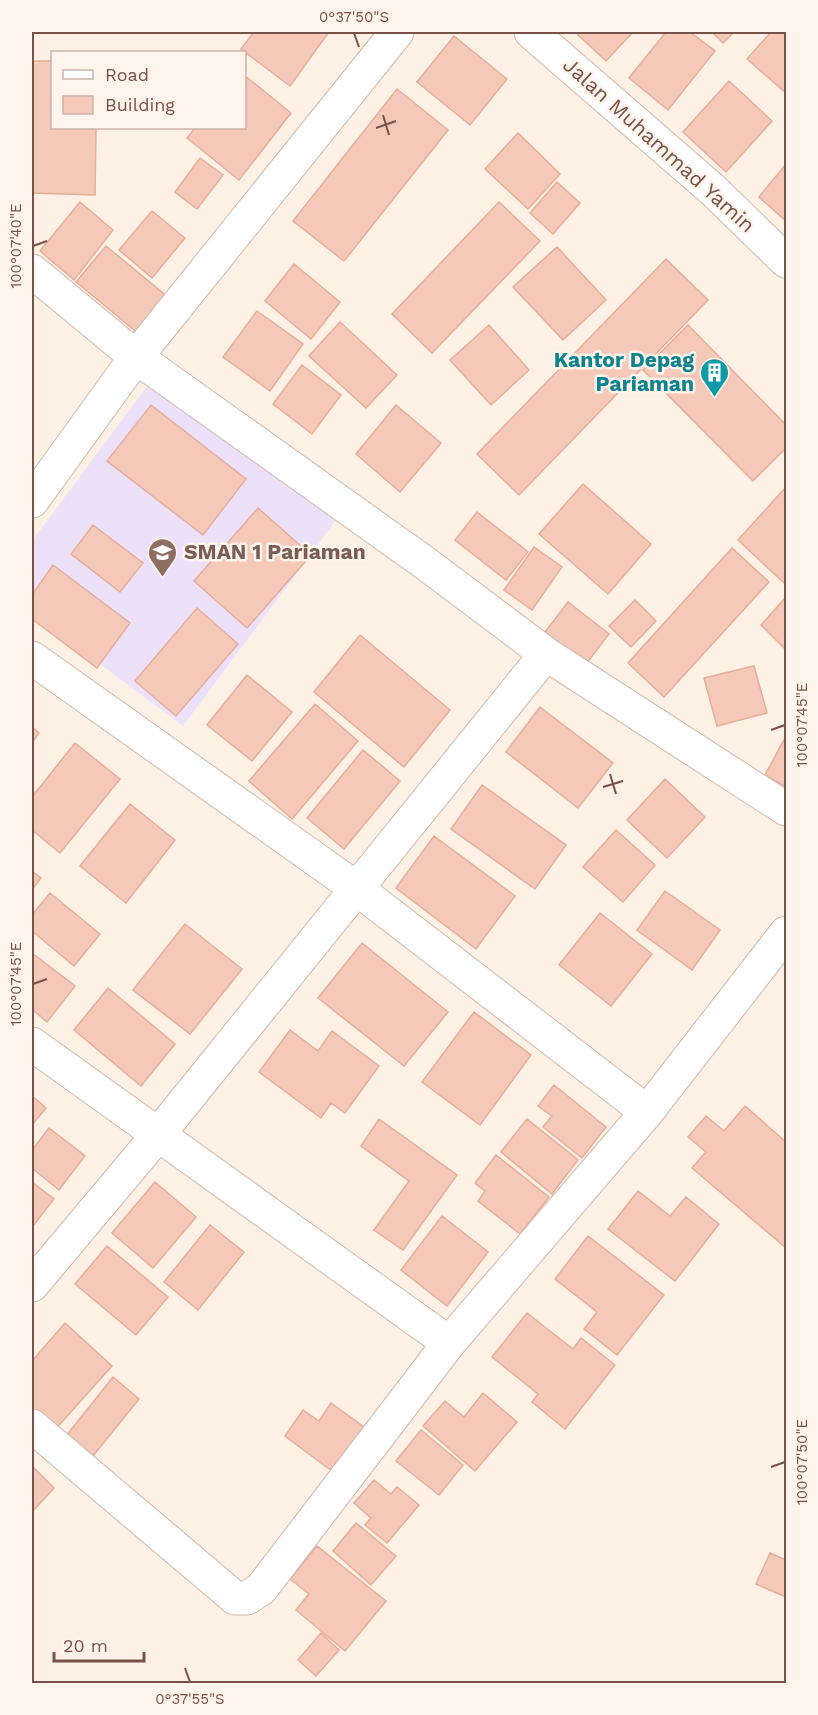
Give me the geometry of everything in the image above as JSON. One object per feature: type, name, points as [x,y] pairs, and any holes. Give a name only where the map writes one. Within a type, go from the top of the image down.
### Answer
[{"type":"street","points":[[32,501],[136,357],[397,32]]},
{"type":"street","name":"Jalan Muhammad Yamin","points":[[531,32],[713,190],[786,261]]},
{"type":"street","points":[[32,271],[136,357],[425,563],[546,654],[786,809]]},
{"type":"street","points":[[32,1285],[157,1136],[546,654]]},
{"type":"street","points":[[32,657],[356,888],[647,1112]]},
{"type":"street","points":[[32,1426],[235,1598],[247,1598],[261,1589],[449,1343],[647,1112],[786,933]]},
{"type":"street","points":[[32,1044],[157,1136],[449,1343]]},
{"type":"shaded area","name":"SMAN 1 Pariaman","points":[[151,381],[336,520],[183,726],[32,613],[32,541]]},
{"type":"building","points":[[254,32],[329,32],[290,86],[241,49]]},
{"type":"building","points":[[575,32],[633,32],[606,61]]},
{"type":"building","points":[[666,32],[690,32],[715,51],[668,110],[629,78]]},
{"type":"building","points":[[712,32],[734,32],[723,43]]},
{"type":"building","points":[[771,32],[786,32],[786,93],[747,59]]},
{"type":"building","points":[[454,36],[507,79],[470,125],[417,82]]},
{"type":"building","points":[[32,61],[51,61],[51,129],[96,129],[95,195],[32,193]]},
{"type":"building","points":[[246,77],[291,113],[239,180],[187,138],[194,129],[246,129]]},
{"type":"building","points":[[729,81],[772,121],[726,172],[683,132]]},
{"type":"building","points":[[397,89],[448,130],[344,261],[293,221]]},
{"type":"building","points":[[518,133],[560,174],[528,209],[485,169]]},
{"type":"building","points":[[200,158],[223,175],[197,209],[175,192]]},
{"type":"building","points":[[786,164],[786,221],[759,197]]},
{"type":"building","points":[[557,182],[580,203],[553,234],[530,213]]},
{"type":"building","points":[[80,202],[113,230],[74,280],[40,251]]},
{"type":"building","points":[[499,202],[540,241],[432,353],[392,314]]},
{"type":"building","points":[[152,211],[185,238],[152,278],[119,250]]},
{"type":"building","points":[[106,246],[168,297],[139,334],[76,282]]},
{"type":"building","points":[[557,247],[606,300],[563,340],[513,287]]},
{"type":"building","points":[[666,259],[708,300],[519,495],[477,454]]},
{"type":"building","points":[[294,264],[340,302],[311,339],[265,301]]},
{"type":"building","points":[[257,311],[303,344],[270,391],[223,357]]},
{"type":"building","points":[[340,322],[397,375],[366,408],[309,356]]},
{"type":"building","points":[[489,325],[529,370],[491,405],[450,360]]},
{"type":"building","name":"Kantor Depag Pariaman","points":[[688,325],[786,425],[786,448],[753,481],[643,370]]},
{"type":"building","points":[[302,365],[341,395],[312,434],[273,404]]},
{"type":"building","points":[[151,405],[246,479],[203,535],[107,461]]},
{"type":"building","points":[[396,405],[441,443],[400,492],[356,454]]},
{"type":"building","points":[[583,484],[651,544],[608,594],[539,534]]},
{"type":"building","points":[[786,487],[786,581],[784,583],[738,540]]},
{"type":"building","points":[[258,508],[311,555],[247,628],[194,581]]},
{"type":"building","points":[[477,512],[528,552],[506,580],[455,540]]},
{"type":"building","points":[[93,525],[143,563],[120,592],[71,554]]},
{"type":"building","points":[[534,547],[562,567],[532,610],[504,590]]},
{"type":"building","points":[[732,548],[769,582],[664,697],[628,663]]},
{"type":"building","points":[[53,565],[130,623],[97,668],[32,619],[32,595]]},
{"type":"building","points":[[786,597],[786,650],[761,625]]},
{"type":"building","points":[[635,600],[656,621],[631,647],[609,626]]},
{"type":"building","points":[[568,602],[609,634],[586,664],[545,632]]},
{"type":"building","points":[[197,608],[238,644],[176,716],[135,681]]},
{"type":"building","points":[[360,635],[450,710],[404,767],[314,692]]},
{"type":"building","points":[[754,666],[767,713],[717,726],[704,678]]},
{"type":"building","points":[[247,675],[292,712],[252,761],[207,725]]},
{"type":"building","points":[[315,704],[358,741],[292,819],[249,781]]},
{"type":"building","points":[[540,707],[613,763],[578,808],[506,752]]},
{"type":"building","points":[[32,727],[39,733],[32,743]]},
{"type":"building","points":[[786,739],[786,787],[765,775]]},
{"type":"building","points":[[75,743],[120,779],[60,853],[32,830],[32,797]]},
{"type":"building","points":[[363,750],[400,781],[344,849],[307,818]]},
{"type":"building","points":[[665,779],[705,817],[667,858],[627,820]]},
{"type":"building","points":[[482,785],[566,845],[535,889],[451,829]]},
{"type":"building","points":[[130,804],[175,840],[126,903],[80,866]]},
{"type":"building","points":[[616,830],[655,865],[623,902],[583,867]]},
{"type":"building","points":[[434,836],[515,896],[476,949],[396,888]]},
{"type":"building","points":[[32,871],[41,878],[32,890]]},
{"type":"building","points":[[665,891],[720,930],[692,970],[637,930]]},
{"type":"building","points":[[50,893],[100,934],[74,966],[32,931],[32,915]]},
{"type":"building","points":[[600,913],[652,954],[611,1006],[559,965]]},
{"type":"building","points":[[185,924],[242,969],[190,1034],[133,990]]},
{"type":"building","points":[[362,943],[448,1012],[404,1066],[318,998]]},
{"type":"building","points":[[32,953],[75,986],[47,1022],[32,1009]]},
{"type":"building","points":[[108,988],[175,1044],[141,1086],[74,1030]]},
{"type":"building","points":[[474,1012],[531,1055],[480,1125],[422,1082]]},
{"type":"building","points":[[290,1030],[318,1051],[332,1031],[379,1066],[345,1113],[331,1103],[321,1118],[259,1072]]},
{"type":"building","points":[[554,1085],[606,1127],[582,1158],[543,1127],[552,1116],[538,1106]]},
{"type":"building","points":[[32,1096],[46,1108],[32,1125]]},
{"type":"building","points":[[745,1106],[786,1142],[786,1248],[692,1168],[706,1152],[688,1137],[706,1116],[724,1131]]},
{"type":"building","points":[[379,1119],[457,1175],[403,1250],[374,1230],[409,1181],[361,1146]]},
{"type":"building","points":[[527,1119],[578,1160],[552,1194],[501,1152]]},
{"type":"building","points":[[49,1128],[85,1156],[59,1190],[32,1168],[32,1150]]},
{"type":"building","points":[[496,1155],[549,1197],[520,1234],[478,1201],[485,1191],[475,1183]]},
{"type":"building","points":[[32,1182],[54,1199],[32,1227]]},
{"type":"building","points":[[155,1182],[196,1217],[153,1268],[112,1233]]},
{"type":"building","points":[[638,1191],[670,1216],[686,1197],[719,1224],[675,1281],[608,1229]]},
{"type":"building","points":[[442,1216],[488,1252],[447,1306],[401,1270]]},
{"type":"building","points":[[210,1225],[244,1252],[198,1310],[164,1282]]},
{"type":"building","points":[[588,1236],[664,1295],[617,1355],[584,1329],[597,1312],[555,1279]]},
{"type":"building","points":[[107,1246],[168,1297],[136,1335],[75,1284]]},
{"type":"building","points":[[527,1313],[573,1349],[581,1338],[615,1365],[565,1429],[532,1402],[538,1394],[492,1357]]},
{"type":"building","points":[[65,1323],[112,1366],[53,1432],[32,1413],[32,1361]]},
{"type":"building","points":[[113,1377],[139,1399],[89,1461],[63,1440]]},
{"type":"building","points":[[483,1393],[517,1422],[475,1471],[423,1426],[445,1401],[464,1417]]},
{"type":"building","points":[[331,1403],[364,1427],[332,1471],[285,1436],[303,1410],[319,1421]]},
{"type":"building","points":[[421,1430],[463,1465],[439,1495],[396,1461]]},
{"type":"building","points":[[32,1466],[54,1488],[32,1512]]},
{"type":"building","points":[[374,1480],[391,1494],[397,1487],[419,1505],[387,1543],[365,1525],[371,1518],[354,1503]]},
{"type":"building","points":[[356,1523],[396,1556],[371,1585],[333,1551]]},
{"type":"building","points":[[317,1546],[386,1601],[345,1651],[296,1610],[309,1594],[290,1579]]},
{"type":"building","points":[[770,1553],[786,1560],[786,1597],[756,1584]]},
{"type":"building","points":[[321,1633],[339,1650],[316,1676],[298,1660]]},
{"type":"place","name":"Kantor Depag Pariaman","points":[[715,398]]},
{"type":"place","name":"SMAN 1 Pariaman","points":[[163,578]]}]
